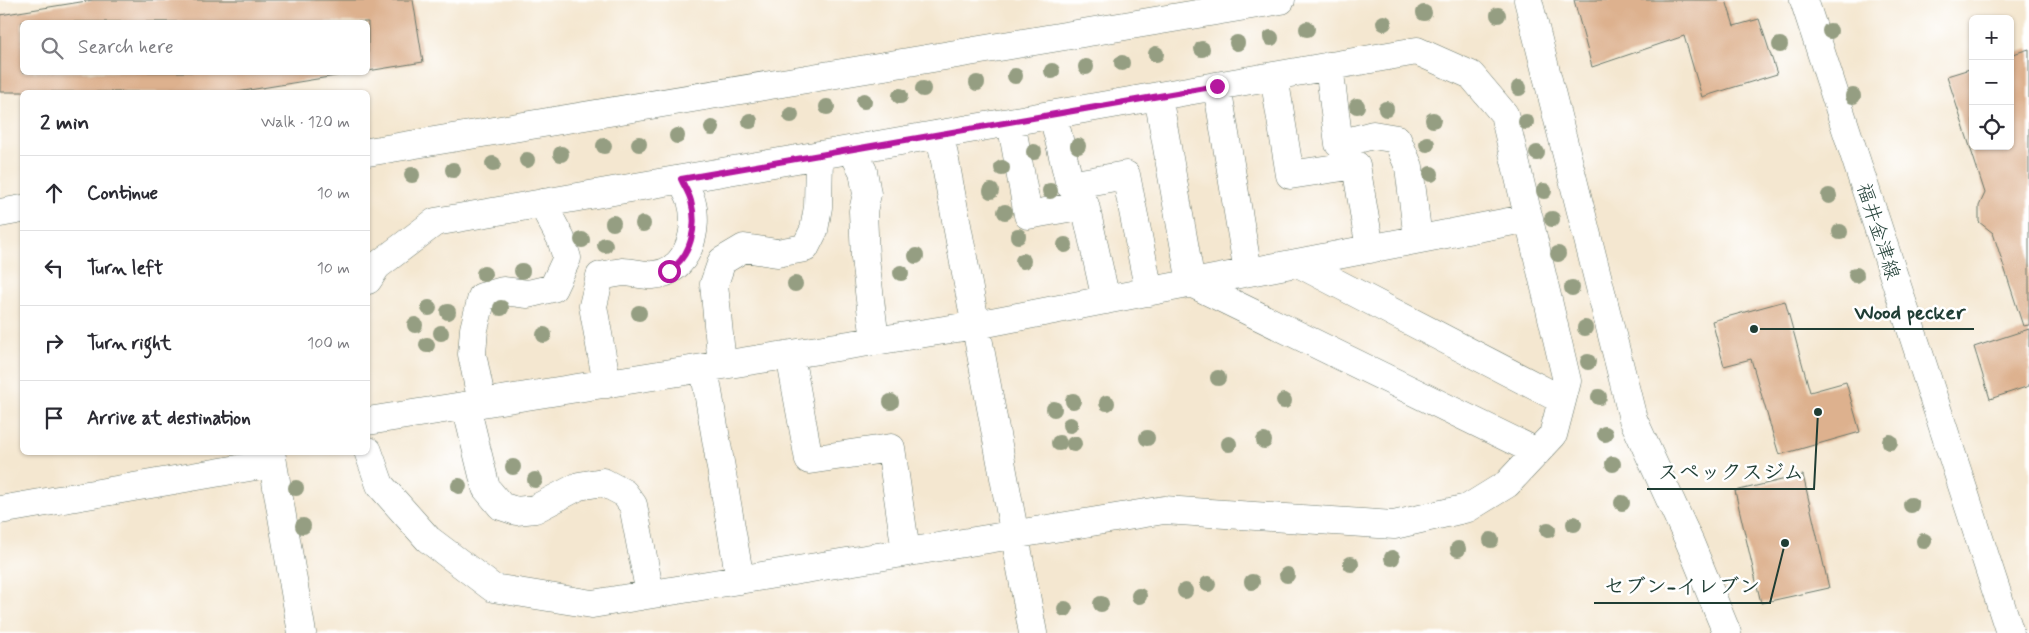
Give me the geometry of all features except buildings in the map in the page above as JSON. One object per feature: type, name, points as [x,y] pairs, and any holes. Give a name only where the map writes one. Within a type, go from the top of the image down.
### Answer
[{"type":"street","points":[[370,152],[1281,0]]},
{"type":"street","points":[[1528,0],[1633,419],[1690,544],[1727,633]]},
{"type":"street","name":"福井金津線","points":[[1804,0],[2010,633]]},
{"type":"street","points":[[369,455],[380,485],[428,539],[492,588],[592,604],[1164,510],[1394,525],[1468,508],[1507,484],[1552,436],[1567,381],[1504,114],[1471,74],[1417,51],[435,222],[377,266],[370,277]]},
{"type":"street","points":[[1329,66],[1339,144],[1373,135],[1397,139],[1409,167],[1418,239]]},
{"type":"street","points":[[1274,76],[1290,175],[1356,165],[1370,249]]},
{"type":"street","points":[[1217,86],[1248,272]]},
{"type":"street","points":[[1158,96],[1190,283]]},
{"type":"street","points":[[1053,115],[1070,185],[1126,175],[1149,292]]},
{"type":"street","points":[[1011,122],[1028,215],[1085,204],[1106,300]]},
{"type":"street","points":[[940,134],[1031,621]]},
{"type":"street","points":[[852,150],[863,171],[866,194],[863,211],[865,258],[875,341]]},
{"type":"street","points":[[740,580],[713,367],[714,284],[722,261],[744,248],[777,253],[805,248],[814,230],[818,207],[819,155]]},
{"type":"street","points":[[607,384],[593,306],[600,276],[623,272],[653,275],[669,271],[679,264],[689,247],[694,228],[691,201],[681,179]]},
{"type":"street","points":[[542,203],[562,238],[567,258],[553,288],[528,294],[503,291],[482,297],[474,329],[472,354],[474,404],[486,488],[501,506],[516,511],[536,509],[579,486],[603,482],[624,493],[633,504],[650,594]]},
{"type":"street","points":[[0,213],[20,209]]},
{"type":"street","points":[[370,422],[976,325],[1529,218]]},
{"type":"street","points":[[1298,263],[1562,400]]},
{"type":"street","points":[[1190,283],[1537,452]]},
{"type":"street","points":[[790,355],[809,460],[891,448],[906,552]]},
{"type":"street","points":[[0,510],[272,458],[302,633]]},
{"type":"place","name":"Wood pecker","points":[[1754,329]]},
{"type":"place","name":"スペックスジム","points":[[1818,412]]},
{"type":"place","name":"セブン-イレブン","points":[[1785,543]]},
{"type":"route","points":[[669,271],[679,264],[689,247],[694,228],[691,201],[681,179],[1217,86]]}]
